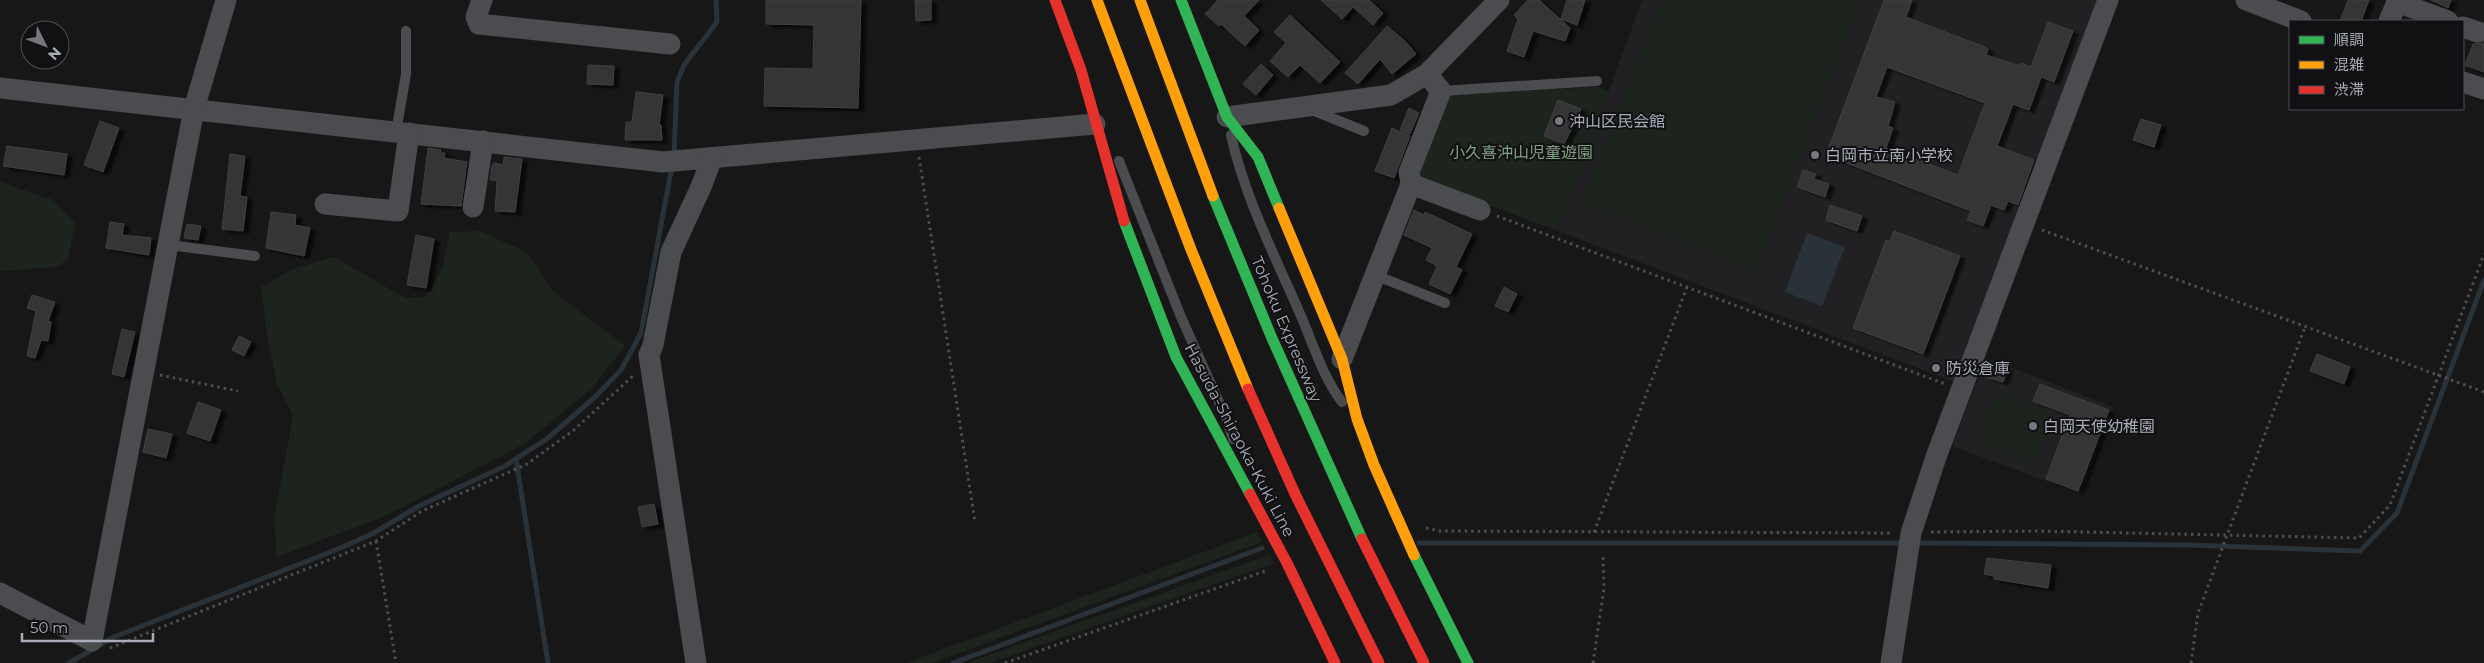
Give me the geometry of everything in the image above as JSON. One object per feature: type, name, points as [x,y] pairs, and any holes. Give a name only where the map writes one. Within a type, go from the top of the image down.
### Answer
[{"type":"main road","name":"Hasuda-Shiraoka-Kuki Line","points":[[1055,0],[1081,70],[1120,207],[1176,357],[1201,407],[1287,563],[1335,663]]},
{"type":"main road","points":[[1097,0],[1168,189],[1250,395],[1307,517],[1379,663]]},
{"type":"main road","name":"Tohoku Expressway","points":[[1140,0],[1200,160],[1288,376],[1343,500],[1424,663]]},
{"type":"main road","points":[[1183,1],[1227,116],[1258,157],[1342,359],[1357,419],[1374,465],[1405,534],[1468,663]]},
{"type":"street","points":[[0,593],[92,641],[194,109],[226,0]]},
{"type":"street","points":[[482,0],[476,17],[479,24],[670,44]]},
{"type":"street","points":[[1227,116],[1392,95],[1427,74],[1499,0]]},
{"type":"street","points":[[1891,663],[1912,533],[1962,390],[2108,0]]},
{"type":"street","points":[[2246,0],[2298,20]]},
{"type":"street","points":[[2389,20],[2397,1],[2445,20]]},
{"type":"street","points":[[1342,359],[1410,184],[1409,172],[1441,91],[1427,74]]},
{"type":"street","points":[[2464,82],[2484,90]]},
{"type":"street","points":[[0,88],[663,162],[1096,124]]},
{"type":"street","points":[[325,204],[398,211],[402,132]]},
{"type":"street","points":[[473,207],[483,141]]},
{"type":"street","points":[[696,663],[649,355],[653,345],[671,252],[701,187],[712,158]]},
{"type":"street","points":[[1410,184],[1480,210]]},
{"type":"lane","points":[[402,132],[406,74],[406,31]]},
{"type":"lane","points":[[1441,91],[1597,81]]},
{"type":"lane","points":[[1304,107],[1364,131]]},
{"type":"lane","points":[[1227,116],[1237,162],[1284,276],[1326,373],[1340,400],[1357,419]]},
{"type":"lane","points":[[1096,124],[1112,146],[1121,165],[1181,317],[1227,420],[1237,450],[1241,477]]},
{"type":"lane","points":[[169,245],[255,256]]},
{"type":"lane","points":[[1375,274],[1445,303]]},
{"type":"path","points":[[916,139],[975,522]]},
{"type":"path","points":[[1480,210],[1962,390]]},
{"type":"path","points":[[2025,224],[2484,392]]},
{"type":"path","points":[[1405,534],[1417,527],[1440,531],[1912,533],[2037,531],[2359,538],[2390,505],[2484,254]]},
{"type":"path","points":[[1594,532],[1687,287]]},
{"type":"path","points":[[2191,663],[2198,613],[2305,327]]},
{"type":"path","points":[[106,650],[376,541],[422,512],[527,464],[574,430],[623,386],[644,364],[649,355]]},
{"type":"path","points":[[145,372],[238,391]]},
{"type":"path","points":[[376,541],[396,663]]},
{"type":"path","points":[[1593,663],[1604,588],[1603,556]]},
{"type":"path","points":[[1005,663],[1287,563]]},
{"type":"shaded area","name":"白岡市立南小学校","points":[[1642,0],[2099,0],[1957,383],[1558,231]]},
{"type":"shaded area","points":[[1807,233],[1845,247],[1822,306],[1785,292]]},
{"type":"shaded area","name":"白岡天使幼稚園","points":[[1986,358],[2114,407],[2081,494],[1952,446]]},
{"type":"green space","points":[[1661,0],[1861,0],[1756,270],[1582,202]]},
{"type":"green space","name":"小久喜沖山児童遊園","points":[[1598,87],[1609,91],[1558,231],[1421,180],[1414,174],[1447,95]]},
{"type":"green space","points":[[0,182],[53,200],[75,223],[68,259],[57,267],[0,271]]},
{"type":"green space","points":[[480,231],[528,253],[552,290],[625,346],[591,389],[524,444],[387,515],[277,557],[274,518],[293,416],[277,384],[266,329],[261,287],[293,269],[334,257],[405,298],[426,297],[442,269],[450,232]]},
{"type":"green space","points":[[1996,392],[2053,413],[2035,463],[1977,442]]},
{"type":"green space","points":[[1257,532],[1262,542],[931,663],[906,663]]},
{"type":"green space","points":[[1269,555],[1274,563],[990,663],[966,663]]},
{"type":"building","points":[[766,0],[861,0],[858,108],[764,106],[765,68],[813,69],[814,25],[766,24]]},
{"type":"building","points":[[915,0],[931,0],[931,20],[916,21]]},
{"type":"building","points":[[1218,0],[1259,0],[1244,16],[1259,30],[1245,46],[1221,24],[1219,26],[1205,14]]},
{"type":"building","points":[[1321,0],[1369,0],[1383,13],[1373,25],[1353,7],[1342,19]]},
{"type":"building","points":[[1528,0],[1539,0],[1570,28],[1565,41],[1533,31],[1524,57],[1507,51],[1518,19],[1514,15]]},
{"type":"building","points":[[1567,0],[1585,0],[1577,25],[1561,19]]},
{"type":"building","points":[[1884,0],[1912,0],[1906,17],[1985,47],[1988,49],[1986,55],[2020,66],[2021,63],[2031,67],[2048,22],[2073,31],[2054,82],[2041,77],[2029,110],[2013,104],[1997,146],[2034,160],[2018,205],[2008,201],[2004,210],[1991,205],[1983,226],[1967,220],[1971,211],[1826,155]],"holes":[[[1887,67],[1985,103],[1958,175],[1886,148],[1893,128],[1888,126],[1895,102],[1876,97]]]},
{"type":"building","points":[[2348,0],[2369,0],[2361,20],[2340,20]]},
{"type":"building","points":[[2431,0],[2451,0],[2448,8]]},
{"type":"building","points":[[1290,15],[1340,62],[1320,83],[1300,65],[1288,77],[1270,61],[1286,43],[1274,32]]},
{"type":"building","points":[[1387,26],[1405,41],[1416,54],[1392,74],[1380,59],[1358,84],[1345,73]]},
{"type":"building","points":[[2484,43],[2484,72],[2465,65],[2473,44]]},
{"type":"building","points":[[1261,64],[1273,75],[1256,95],[1243,84]]},
{"type":"building","points":[[588,65],[614,66],[613,85],[587,84]]},
{"type":"building","points":[[636,92],[663,95],[659,125],[661,125],[662,140],[625,140],[626,122],[632,122]]},
{"type":"building","name":"沖山区民会館","points":[[1558,100],[1581,109],[1564,144],[1544,136]]},
{"type":"building","points":[[1409,108],[1419,113],[1410,134],[1400,130]]},
{"type":"building","points":[[2141,119],[2161,125],[2154,147],[2133,140]]},
{"type":"building","points":[[100,121],[119,128],[103,172],[84,165]]},
{"type":"building","points":[[1392,128],[1410,136],[1394,178],[1375,171]]},
{"type":"building","points":[[7,146],[67,154],[64,175],[3,166]]},
{"type":"building","points":[[428,148],[441,150],[440,153],[445,153],[444,158],[467,162],[461,206],[421,204]]},
{"type":"building","points":[[230,154],[245,156],[240,196],[247,197],[243,231],[222,229]]},
{"type":"building","points":[[504,157],[522,159],[515,212],[495,211],[497,181],[490,180],[492,166],[494,163],[503,165]]},
{"type":"building","points":[[1803,170],[1816,174],[1814,179],[1829,184],[1825,197],[1797,187]]},
{"type":"building","points":[[1830,205],[1862,216],[1857,231],[1826,220]]},
{"type":"building","points":[[1414,210],[1424,215],[1425,212],[1472,234],[1456,267],[1462,270],[1450,294],[1429,284],[1437,266],[1426,260],[1432,248],[1404,235]]},
{"type":"building","points":[[271,212],[296,215],[295,225],[310,228],[304,256],[266,248]]},
{"type":"building","points":[[110,222],[124,224],[122,235],[151,238],[149,255],[106,248]]},
{"type":"building","points":[[187,224],[201,226],[198,240],[184,238]]},
{"type":"building","points":[[1894,231],[1960,256],[1923,354],[1853,328],[1886,240],[1890,242]]},
{"type":"building","points":[[416,235],[434,239],[426,288],[407,285]]},
{"type":"building","points":[[1504,287],[1517,294],[1508,312],[1495,306]]},
{"type":"building","points":[[32,295],[55,302],[48,321],[51,322],[48,341],[41,340],[35,358],[27,356],[36,311],[27,308]]},
{"type":"building","points":[[122,329],[135,332],[124,377],[112,374]]},
{"type":"building","points":[[239,336],[251,342],[244,356],[232,350]]},
{"type":"building","points":[[2317,354],[2350,367],[2344,384],[2310,371]]},
{"type":"building","points":[[1991,363],[2008,368],[2003,382],[1986,377]]},
{"type":"building","points":[[2040,384],[2109,410],[2078,491],[2046,479],[2070,415],[2033,401]]},
{"type":"building","points":[[198,402],[221,410],[210,441],[187,433]]},
{"type":"building","points":[[148,429],[172,434],[166,458],[143,452]]},
{"type":"building","points":[[654,504],[658,524],[642,527],[638,507]]},
{"type":"building","points":[[1987,558],[2051,565],[2048,588],[1994,579],[1994,576],[1984,574]]},
{"type":"waterway","points":[[674,155],[677,82],[684,65],[717,22],[716,0]]},
{"type":"waterway","points":[[69,663],[114,637],[372,534],[419,506],[505,466],[548,438],[596,396],[621,370],[641,333],[672,166]]},
{"type":"waterway","points":[[1915,543],[2189,545],[2360,551],[2397,513],[2484,280]]},
{"type":"waterway","points":[[516,459],[548,663]]},
{"type":"waterway","points":[[1419,543],[1904,543]]},
{"type":"waterway","points":[[953,663],[1262,548]]},
{"type":"traffic: fast","points":[[1181,0],[1227,117],[1258,157],[1279,208]]},
{"type":"traffic: fast","points":[[1213,196],[1271,336],[1362,539]]},
{"type":"traffic: fast","points":[[1124,221],[1176,357],[1250,494]]},
{"type":"traffic: fast","points":[[1414,555],[1468,663]]},
{"type":"traffic: slow","points":[[1097,0],[1190,247],[1248,389]]},
{"type":"traffic: slow","points":[[1140,0],[1213,196]]},
{"type":"traffic: slow","points":[[1279,208],[1342,359],[1357,419],[1374,465],[1414,555]]},
{"type":"traffic: jam","points":[[1055,0],[1081,70],[1124,221]]},
{"type":"traffic: jam","points":[[1248,389],[1296,496],[1379,663]]},
{"type":"traffic: jam","points":[[1250,494],[1287,563],[1335,663]]},
{"type":"traffic: jam","points":[[1362,539],[1424,663]]},
{"type":"place","name":"沖山区民会館","points":[[1559,121]]},
{"type":"place","name":"白岡市立南小学校","points":[[1815,155]]},
{"type":"place","name":"防災倉庫","points":[[1936,368]]},
{"type":"place","name":"白岡天使幼稚園","points":[[2033,426]]}]
